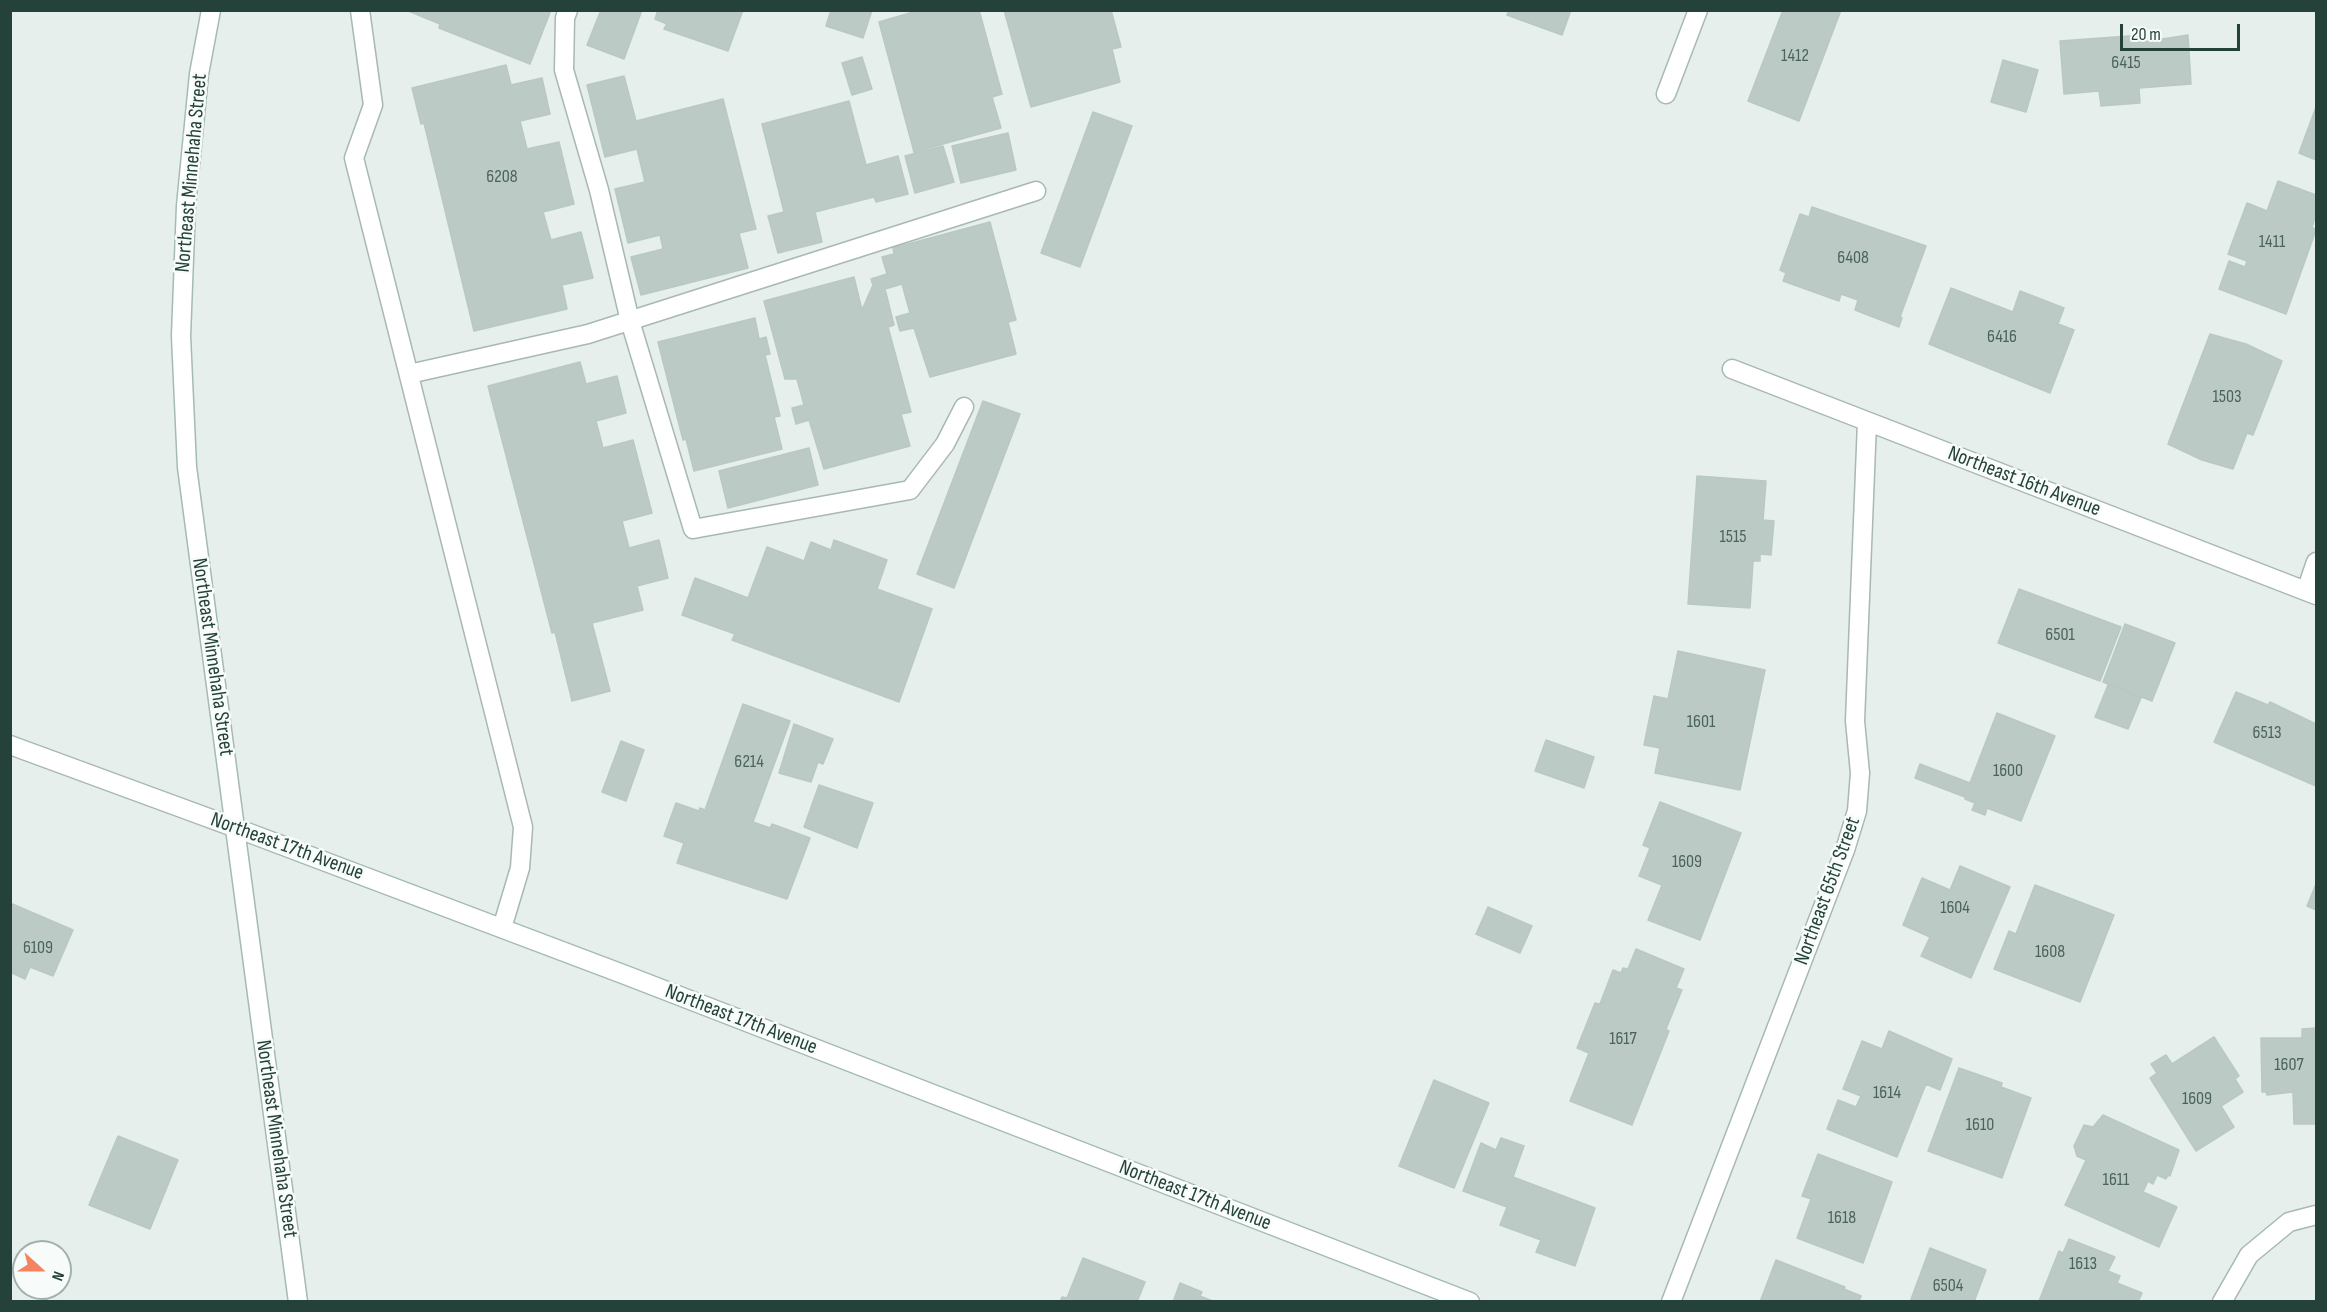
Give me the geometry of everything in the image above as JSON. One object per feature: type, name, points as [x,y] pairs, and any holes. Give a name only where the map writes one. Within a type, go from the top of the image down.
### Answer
[{"type":"street","name":"Northeast Minnehaha Street","points":[[211,10],[200,74],[186,206],[181,336],[187,467],[298,1302]]},
{"type":"street","points":[[360,10],[373,105],[354,158],[523,827],[520,868],[502,928]]},
{"type":"street","points":[[568,10],[565,18],[564,70],[599,190],[630,321],[693,530],[910,490],[945,444],[963,407]]},
{"type":"street","points":[[1666,94],[1698,10]]},
{"type":"street","points":[[409,374],[588,334],[1036,191]]},
{"type":"street","name":"Northeast 16th Avenue","points":[[1732,369],[2311,593]]},
{"type":"street","name":"Northeast 65th Street","points":[[1671,1302],[1845,850],[1857,811],[1860,773],[1856,721],[1867,422]]},
{"type":"street","points":[[2311,593],[2316,562]]},
{"type":"street","name":"Northeast 17th Avenue","points":[[10,745],[502,928],[1470,1302]]},
{"type":"street","points":[[2222,1302],[2249,1255],[2289,1222],[2316,1215]]},
{"type":"building","points":[[406,10],[551,10],[530,64],[439,28],[440,24]]},
{"type":"building","points":[[601,10],[642,10],[624,59],[587,45]]},
{"type":"building","points":[[658,10],[743,10],[728,51],[664,29],[667,24],[655,19]]},
{"type":"building","points":[[831,10],[872,10],[863,38],[826,26]]},
{"type":"building","points":[[920,10],[979,10],[1002,94],[992,97],[1001,128],[914,152],[879,22]]},
{"type":"building","points":[[1004,10],[1111,10],[1121,47],[1112,49],[1120,82],[1031,107]]},
{"type":"building","points":[[1509,10],[1571,10],[1562,35],[1507,15]]},
{"type":"building","points":[[1783,10],[1841,10],[1799,121],[1748,101]]},
{"type":"building","points":[[2142,35],[2143,42],[2188,35],[2191,84],[2139,88],[2140,103],[2101,106],[2099,91],[2064,94],[2060,41]]},
{"type":"building","points":[[862,57],[872,89],[852,95],[842,63]]},
{"type":"building","points":[[2003,60],[2038,70],[2026,112],[1991,102]]},
{"type":"building","points":[[506,65],[511,85],[542,78],[550,114],[520,121],[527,149],[559,142],[574,204],[543,212],[551,240],[581,232],[593,278],[562,285],[567,309],[474,331],[424,123],[421,124],[412,88]]},
{"type":"building","points":[[624,76],[636,121],[723,99],[756,229],[739,233],[748,268],[641,295],[631,257],[663,249],[660,235],[628,243],[615,189],[645,182],[637,149],[605,157],[587,85]]},
{"type":"building","points":[[849,101],[866,165],[898,156],[908,194],[876,202],[874,197],[815,212],[822,242],[778,253],[768,216],[784,212],[762,124]]},
{"type":"building","points":[[2316,107],[2316,160],[2299,153]]},
{"type":"building","points":[[1093,112],[1132,126],[1080,267],[1041,253]]},
{"type":"building","points":[[1008,133],[1016,170],[961,183],[952,146]]},
{"type":"building","points":[[943,146],[954,182],[915,193],[905,156]]},
{"type":"building","points":[[2278,181],[2316,195],[2316,215],[2312,227],[2316,230],[2286,314],[2219,289],[2229,261],[2245,267],[2247,261],[2228,254],[2247,203],[2267,211]]},
{"type":"building","points":[[1812,207],[1926,246],[1900,317],[1902,318],[1899,327],[1855,310],[1858,300],[1841,294],[1839,301],[1783,281],[1786,273],[1780,270],[1800,214],[1809,217]]},
{"type":"building","points":[[990,222],[1016,320],[1008,322],[1016,354],[930,377],[914,328],[900,331],[896,317],[910,313],[902,284],[885,289],[894,325],[888,327],[911,412],[901,414],[910,446],[824,469],[809,420],[796,424],[792,408],[804,405],[797,379],[785,379],[764,301],[854,277],[862,310],[873,285],[871,279],[887,274],[882,257],[894,254],[893,248]]},
{"type":"building","points":[[1951,288],[2013,312],[2020,291],[2064,308],[2058,324],[2074,330],[2050,393],[1929,344]]},
{"type":"building","points":[[755,318],[759,339],[766,337],[770,354],[765,355],[780,416],[774,417],[782,449],[694,471],[686,439],[683,440],[658,342]]},
{"type":"building","points":[[2210,334],[2246,344],[2282,361],[2253,435],[2247,433],[2233,469],[2202,460],[2168,444]]},
{"type":"building","points":[[580,362],[586,384],[617,376],[626,413],[596,421],[603,448],[633,440],[652,513],[622,521],[629,548],[659,540],[668,578],[637,586],[643,610],[592,623],[610,691],[572,701],[555,632],[552,633],[488,386]]},
{"type":"building","points":[[983,401],[1020,414],[954,588],[917,574]]},
{"type":"building","points":[[809,448],[818,485],[728,508],[719,471]]},
{"type":"building","points":[[1697,476],[1766,481],[1763,520],[1774,521],[1771,555],[1760,554],[1760,561],[1753,561],[1750,608],[1688,604]]},
{"type":"building","points":[[834,540],[887,560],[877,589],[932,609],[899,702],[732,640],[735,634],[682,615],[695,578],[748,598],[767,547],[804,561],[811,542],[831,550]]},
{"type":"building","points":[[2019,589],[2121,627],[2100,681],[1998,643]]},
{"type":"building","points":[[2125,624],[2175,643],[2152,701],[2103,682]]},
{"type":"building","points":[[1678,651],[1765,670],[1740,790],[1655,773],[1660,748],[1644,745],[1654,696],[1668,699]]},
{"type":"building","points":[[2108,685],[2141,698],[2128,729],[2095,717]]},
{"type":"building","points":[[2236,692],[2268,705],[2270,702],[2316,724],[2316,786],[2214,742]]},
{"type":"building","points":[[743,704],[790,721],[753,822],[770,828],[772,824],[810,838],[787,899],[677,863],[684,843],[664,836],[676,803],[699,811],[700,808],[705,810]]},
{"type":"building","points":[[1997,713],[2055,736],[2021,821],[1987,808],[1985,815],[1972,810],[1975,803],[1965,797],[1915,778],[1920,764],[1970,783]]},
{"type":"building","points":[[794,724],[833,739],[823,764],[818,762],[811,782],[779,773]]},
{"type":"building","points":[[1546,740],[1594,757],[1584,788],[1535,771]]},
{"type":"building","points":[[621,741],[644,750],[626,801],[602,792]]},
{"type":"building","points":[[819,785],[873,803],[857,848],[804,827]]},
{"type":"building","points":[[1660,802],[1741,833],[1700,940],[1648,920],[1662,885],[1639,876],[1650,848],[1643,845]]},
{"type":"building","points":[[1960,866],[2010,887],[1971,978],[1921,956],[1930,937],[1903,925],[1922,878],[1950,890]]},
{"type":"building","points":[[2316,884],[2316,910],[2307,906]]},
{"type":"building","points":[[2035,885],[2114,915],[2080,1002],[1994,969],[2009,931],[2016,934]]},
{"type":"building","points":[[10,903],[73,930],[53,976],[30,967],[25,979],[10,972]]},
{"type":"building","points":[[1488,907],[1532,926],[1520,953],[1476,934]]},
{"type":"building","points":[[1636,949],[1684,969],[1676,988],[1682,990],[1666,1029],[1669,1031],[1632,1125],[1570,1101],[1589,1053],[1577,1048],[1595,1003],[1600,1004],[1613,970],[1621,973],[1623,968],[1628,969]]},
{"type":"building","points":[[2316,1028],[2316,1124],[2294,1124],[2293,1092],[2267,1095],[2266,1092],[2262,1092],[2261,1038],[2302,1038],[2302,1029]]},
{"type":"building","points":[[1889,1031],[1952,1059],[1940,1090],[1926,1084],[1897,1157],[1827,1129],[1838,1100],[1856,1107],[1861,1096],[1843,1089],[1862,1041],[1882,1049]]},
{"type":"building","points":[[2214,1037],[2239,1076],[2235,1079],[2243,1092],[2221,1106],[2234,1127],[2196,1151],[2150,1078],[2157,1073],[2151,1064],[2166,1055],[2172,1064]]},
{"type":"building","points":[[1959,1068],[2002,1083],[2001,1087],[2031,1098],[2002,1178],[1928,1151]]},
{"type":"building","points":[[1434,1080],[1489,1103],[1454,1188],[1399,1166]]},
{"type":"building","points":[[2103,1115],[2179,1150],[2170,1176],[2168,1175],[2166,1179],[2157,1175],[2153,1184],[2148,1181],[2143,1192],[2177,1207],[2159,1247],[2065,1205],[2086,1160],[2077,1156],[2074,1146],[2084,1125],[2093,1127]]},
{"type":"building","points":[[118,1136],[178,1160],[150,1229],[89,1205]]},
{"type":"building","points":[[1501,1138],[1524,1146],[1513,1177],[1595,1208],[1575,1266],[1536,1252],[1541,1240],[1500,1225],[1507,1207],[1463,1191],[1481,1143],[1496,1150]]},
{"type":"building","points":[[1818,1154],[1892,1182],[1863,1263],[1797,1238],[1811,1199],[1802,1196]]},
{"type":"building","points":[[2069,1239],[2115,1257],[2108,1271],[2120,1276],[2117,1283],[2142,1293],[2138,1302],[2039,1301],[2059,1251],[2063,1253]]},
{"type":"building","points":[[1930,1248],[1986,1270],[1974,1302],[1910,1302]]},
{"type":"building","points":[[1083,1258],[1145,1282],[1137,1302],[1060,1302],[1062,1297],[1067,1298]]},
{"type":"building","points":[[1776,1260],[1845,1287],[1844,1289],[1861,1296],[1859,1302],[1760,1302]]},
{"type":"building","points":[[1180,1283],[1202,1292],[1200,1296],[1215,1302],[1173,1302]]}]
